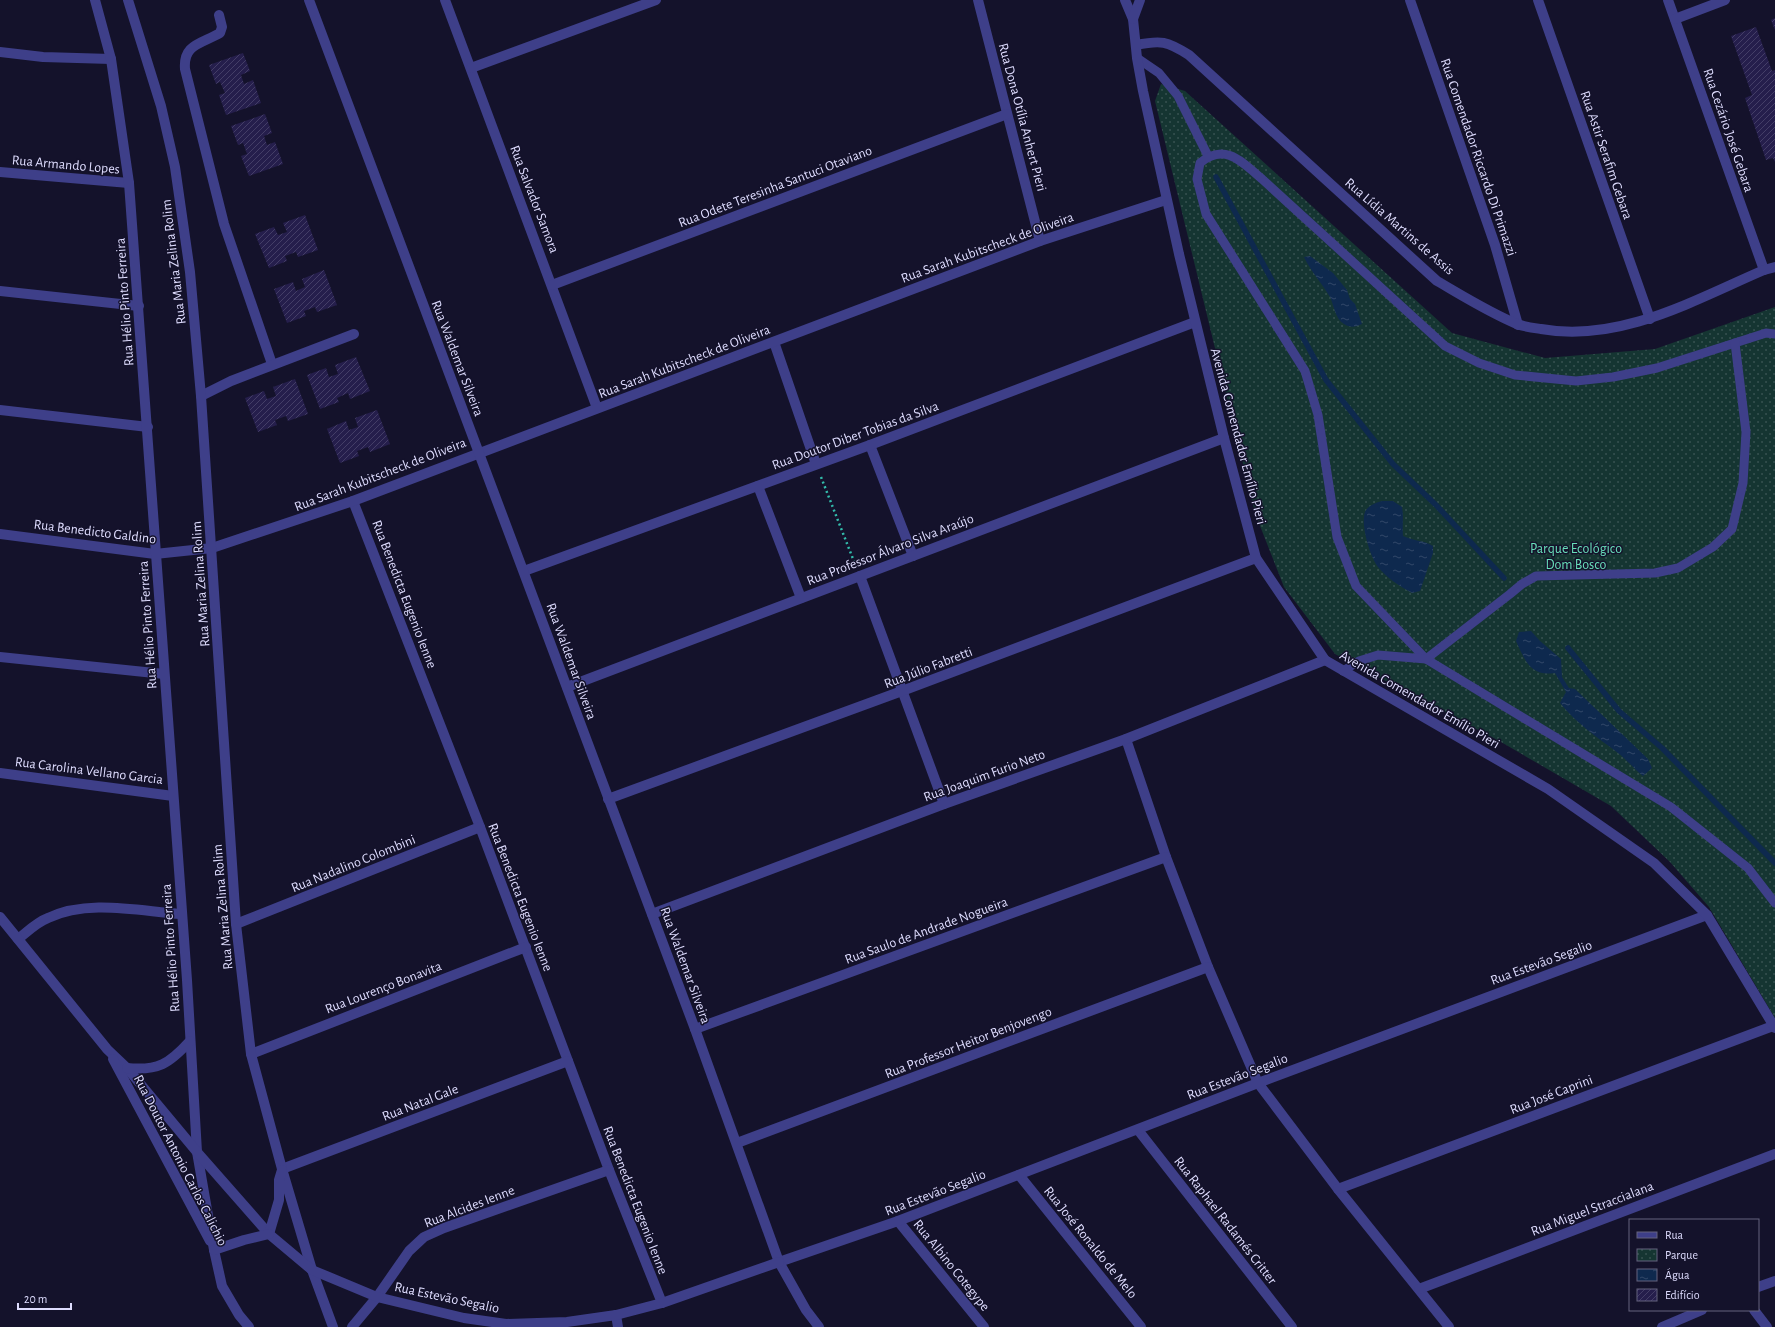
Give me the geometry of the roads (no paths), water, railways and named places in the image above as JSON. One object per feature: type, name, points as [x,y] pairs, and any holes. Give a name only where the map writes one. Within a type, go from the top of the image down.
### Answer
[{"type":"street","name":"Rua Hélio Pinto Ferreira","points":[[95,0],[110,59],[129,183],[148,427],[155,554],[197,1152],[214,1250]]},
{"type":"street","name":"Rua Maria Zelina Rolim","points":[[128,0],[161,106],[175,167],[190,272],[212,548],[236,924],[251,1054],[282,1169],[312,1270],[333,1327]]},
{"type":"street","name":"Rua Waldemar Silveira","points":[[308,0],[695,1029],[779,1262],[806,1310],[819,1327]]},
{"type":"street","name":"Rua Salvador Samora","points":[[445,0],[598,408]]},
{"type":"street","points":[[471,68],[656,0]]},
{"type":"street","name":"Rua Dona Otília Anhert Pieri","points":[[978,0],[1040,241]]},
{"type":"street","points":[[1125,0],[1133,19]]},
{"type":"street","points":[[1133,19],[1140,0]]},
{"type":"street","name":"Rua Comendador Riccardo Di Primazzi","points":[[1410,0],[1495,245],[1518,325]]},
{"type":"street","name":"Rua Astir Serafim Gebara","points":[[1538,0],[1650,319]]},
{"type":"street","name":"Rua Cezário José Gebara","points":[[1668,0],[1764,270]]},
{"type":"street","points":[[1675,19],[1724,0]]},
{"type":"street","points":[[219,15],[222,27],[220,33],[189,49],[186,54],[185,69],[224,224],[272,364]]},
{"type":"street","name":"Avenida Comendador Emílio Pieri","points":[[1133,19],[1137,58],[1150,130],[1195,322],[1256,558],[1324,660],[1548,789],[1654,863],[1707,915],[1774,1027]]},
{"type":"street","name":"Rua Lídia Martins de Assis","points":[[1136,45],[1156,41],[1173,44],[1189,54],[1437,281],[1518,325],[1557,332],[1596,331],[1650,319],[1764,270],[1775,267]]},
{"type":"street","points":[[0,52],[43,57],[110,59]]},
{"type":"street","name":"Rua Odete Teresinha Santuci Otaviano","points":[[552,284],[1007,114]]},
{"type":"street","name":"Rua Armando Lopes","points":[[0,172],[129,183]]},
{"type":"street","name":"Rua Sarah Kubitscheck de Oliveira","points":[[212,548],[354,501],[478,452],[1040,241],[1166,200]]},
{"type":"street","points":[[0,291],[139,306]]},
{"type":"street","name":"Rua Doutor Diber Tobias da Silva","points":[[524,571],[870,445],[1195,322]]},
{"type":"street","points":[[201,396],[231,381],[272,364],[354,334]]},
{"type":"street","points":[[774,342],[816,464]]},
{"type":"street","points":[[0,410],[148,427]]},
{"type":"street","name":"Rua Professor Álvaro Silva Araújo","points":[[566,687],[1224,438]]},
{"type":"street","points":[[870,445],[913,556]]},
{"type":"street","points":[[758,486],[801,598]]},
{"type":"street","name":"Rua Benedicta Eugenio Ienne","points":[[354,501],[526,947],[609,1170],[662,1303]]},
{"type":"street","name":"Rua Benedicto Galdino","points":[[0,534],[155,554],[212,548]]},
{"type":"street","name":"Rua Júlio Fabretti","points":[[608,799],[902,692],[1256,558]]},
{"type":"street","points":[[860,576],[944,804]]},
{"type":"street","points":[[0,656],[164,674]]},
{"type":"street","name":"Rua Joaquim Furio Neto","points":[[652,914],[944,804],[1126,739],[1324,660]]},
{"type":"street","points":[[1126,739],[1166,857],[1208,967],[1258,1082],[1338,1189],[1449,1327]]},
{"type":"street","name":"Rua Carolina Vellano Garcia","points":[[0,773],[173,796]]},
{"type":"street","name":"Rua Nadalino Colombini","points":[[236,924],[480,827]]},
{"type":"street","name":"Rua Saulo de Andrade Nogueira","points":[[695,1029],[1166,857]]},
{"type":"street","points":[[18,939],[46,918],[77,909],[93,907],[181,914]]},
{"type":"street","name":"Rua Estevão Segalio","points":[[197,1152],[269,1234],[312,1270],[377,1297],[464,1318],[504,1325],[566,1322],[616,1315],[662,1303],[898,1221],[1138,1130],[1258,1082],[1707,915]]},
{"type":"street","name":"Rua Doutor Antonio Carlos Calichio","points":[[0,917],[107,1049],[127,1068],[197,1152]]},
{"type":"street","name":"Rua Lourenço Bonavita","points":[[251,1054],[526,947]]},
{"type":"street","name":"Rua Professor Heitor Benjovengo","points":[[737,1143],[1208,967]]},
{"type":"street","name":"Rua José Caprini","points":[[1338,1189],[1774,1027]]},
{"type":"street","points":[[127,1068],[142,1070],[165,1064],[176,1056],[190,1041]]},
{"type":"street","name":"Rua Doutor Antonio Carlos Calichio","points":[[107,1049],[214,1250],[222,1286],[239,1315],[249,1327]]},
{"type":"street","name":"Rua Natal Gale","points":[[282,1169],[568,1061]]},
{"type":"street","name":"Rua Raphael Radamés Critter","points":[[1138,1130],[1292,1327]]},
{"type":"street","name":"Rua Miguel Straccialana","points":[[1419,1289],[1775,1154]]},
{"type":"street","name":"Rua Maria Zelina Rolim","points":[[269,1234],[277,1207],[279,1180],[282,1169]]},
{"type":"street","name":"Rua Alcides Ienne","points":[[352,1327],[377,1297],[409,1251],[424,1237],[444,1228],[609,1170]]},
{"type":"street","name":"Rua José Ronaldo de Melo","points":[[1019,1174],[1141,1327]]},
{"type":"street","name":"Rua Albino Cotegype","points":[[898,1221],[984,1327]]},
{"type":"street","points":[[214,1250],[244,1240],[269,1234]]},
{"type":"street","points":[[1759,1287],[1775,1281]]},
{"type":"street","points":[[1662,1327],[1700,1311]]},
{"type":"street","points":[[1755,1311],[1767,1327]]},
{"type":"street","points":[[616,1315],[618,1327]]},
{"type":"lane","points":[[1137,58],[1158,73],[1178,96],[1208,156]]},
{"type":"lane","points":[[1775,334],[1766,333],[1657,368],[1613,377],[1576,381],[1515,375],[1479,363],[1445,346],[1262,178],[1235,156],[1221,154],[1208,156],[1200,163],[1197,179],[1206,214],[1304,372],[1318,415],[1337,537],[1356,586],[1426,659],[1671,806],[1748,868],[1775,903]]},
{"type":"lane","points":[[1343,671],[1359,661],[1378,655],[1426,659],[1522,584],[1536,576],[1655,573],[1678,568],[1713,547],[1732,529],[1743,483],[1746,432],[1735,342]]},
{"type":"water","points":[[1310,256],[1333,273],[1347,290],[1350,299],[1355,304],[1362,324],[1351,327],[1341,322],[1335,312],[1330,297],[1304,257]]},
{"type":"water","points":[[1382,501],[1393,501],[1402,507],[1403,536],[1433,546],[1433,553],[1420,591],[1412,593],[1394,582],[1378,567],[1372,555],[1366,539],[1364,515],[1369,507]]},
{"type":"water","points":[[1531,631],[1561,659],[1562,677],[1569,688],[1575,689],[1648,759],[1652,768],[1643,776],[1621,756],[1580,724],[1560,703],[1566,692],[1555,673],[1547,674],[1534,670],[1526,661],[1516,641],[1519,632]]},
{"type":"waterway","points":[[1216,177],[1326,380],[1393,464],[1436,505],[1504,578]]},
{"type":"waterway","points":[[1568,648],[1619,711],[1662,748],[1775,863]]},
{"type":"park label","name":"Parque Ecológico Dom Bosco","points":[[1576,556]]}]
